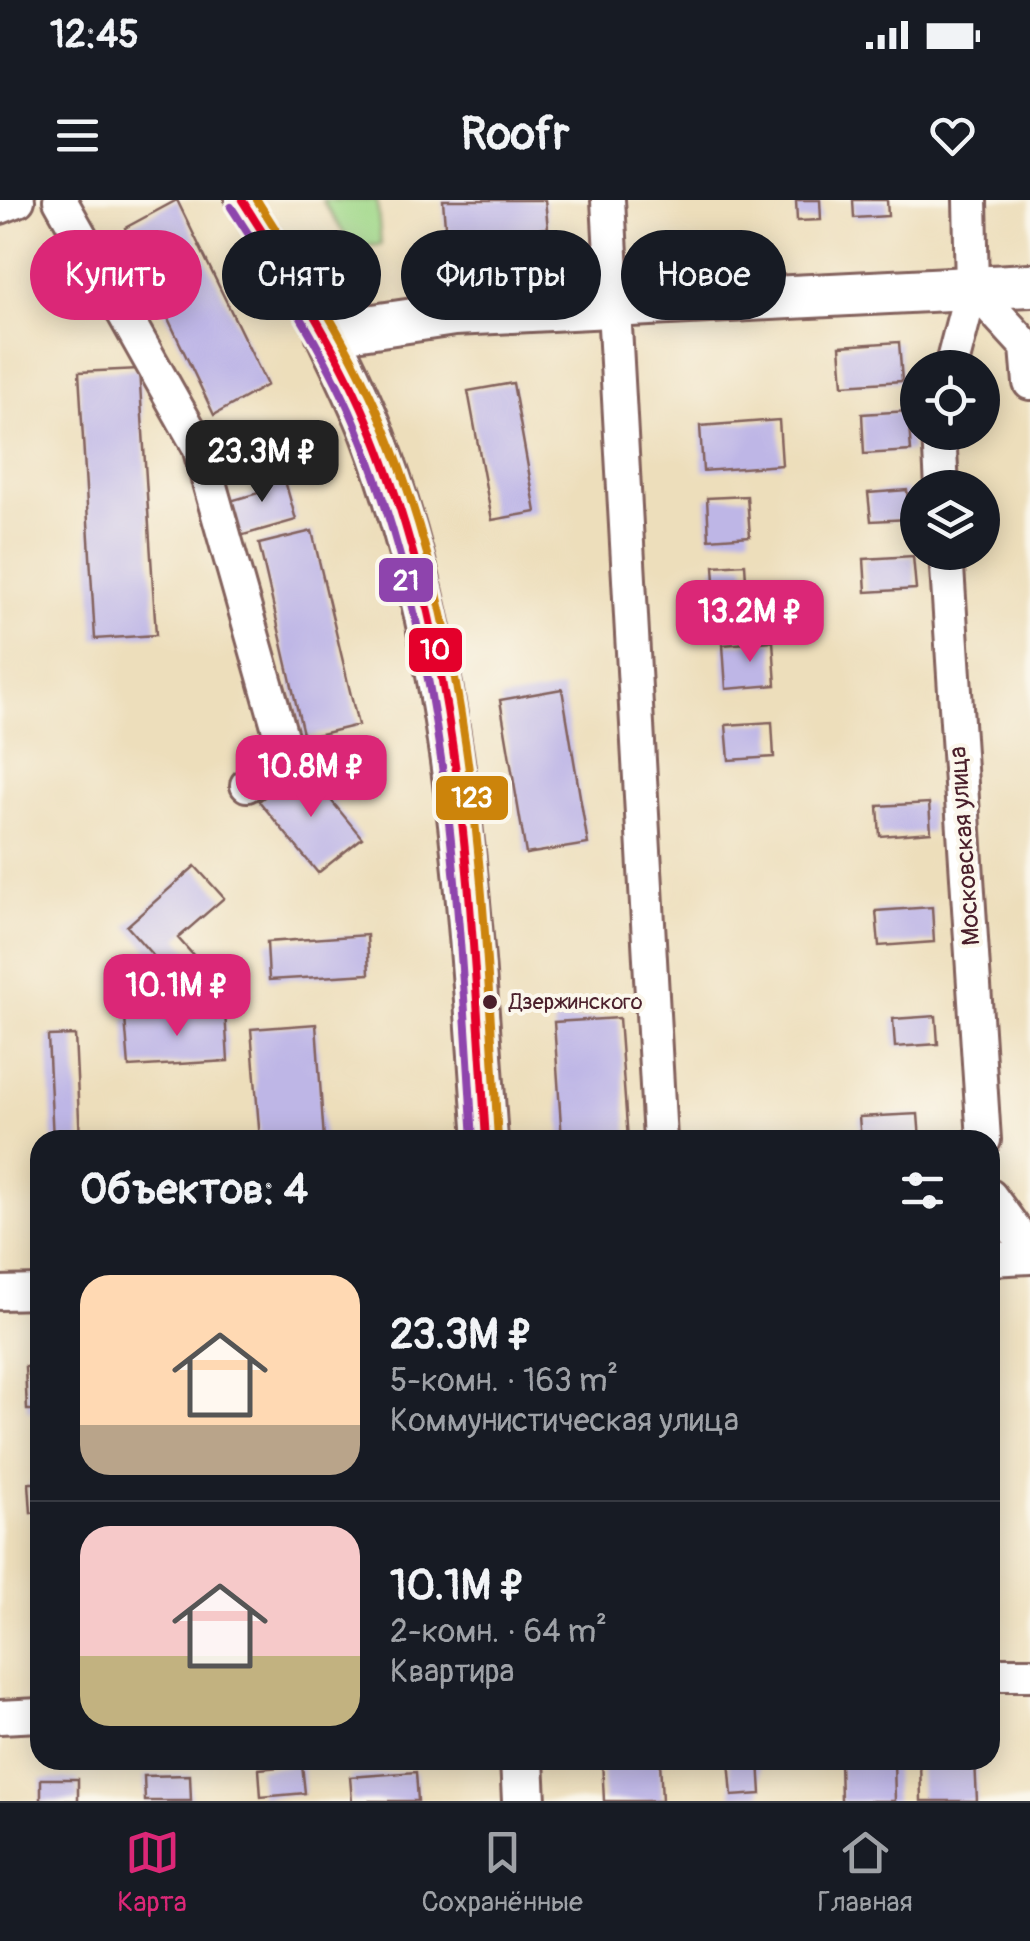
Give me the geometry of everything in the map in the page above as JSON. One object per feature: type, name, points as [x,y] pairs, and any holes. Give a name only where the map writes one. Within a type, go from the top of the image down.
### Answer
[{"type":"main road","points":[[485,1130],[468,889],[441,686],[418,578],[392,490],[373,434],[327,334],[454,314],[1030,284]]},
{"type":"main road","points":[[522,1770],[524,1801]]},
{"type":"street","points":[[0,207],[18,200]]},
{"type":"street","points":[[60,200],[199,447],[284,747],[247,785]]},
{"type":"street","points":[[242,200],[327,334]]},
{"type":"street","points":[[608,200],[659,1130]]},
{"type":"street","points":[[955,350],[972,287],[970,200]]},
{"type":"street","points":[[972,287],[1027,347],[1030,382]]},
{"type":"street","name":"Московская улица","points":[[947,570],[983,1130]]},
{"type":"street","points":[[1000,1210],[1030,1254],[1000,1258]]},
{"type":"street","points":[[0,1293],[30,1292]]},
{"type":"street","points":[[1000,1674],[1030,1674]]},
{"type":"street","points":[[0,1717],[30,1715]]},
{"type":"green space","points":[[322,200],[377,200],[380,230],[342,230]]},
{"type":"building","points":[[177,200],[192,230],[126,230]]},
{"type":"building","points":[[443,200],[545,200],[548,228],[449,230],[445,226]]},
{"type":"building","points":[[796,200],[820,200],[821,220],[797,221]]},
{"type":"building","points":[[853,200],[887,200],[888,216],[854,218]]},
{"type":"building","points":[[202,251],[222,292],[222,320],[235,320],[267,385],[214,415],[169,320],[202,320]]},
{"type":"building","points":[[899,342],[900,381],[843,385],[840,346]]},
{"type":"building","points":[[139,369],[156,635],[95,639],[79,372]]},
{"type":"building","points":[[513,383],[536,512],[492,520],[468,391]]},
{"type":"building","points":[[900,412],[900,450],[911,451],[864,454],[862,414]]},
{"type":"building","points":[[779,420],[782,465],[703,471],[700,426]]},
{"type":"building","points":[[280,463],[296,520],[233,538],[223,503],[262,492],[256,470]]},
{"type":"building","points":[[900,491],[900,519],[871,521],[868,493]]},
{"type":"building","points":[[747,496],[750,536],[709,539],[707,498]]},
{"type":"building","points":[[312,531],[358,725],[304,738],[259,544]]},
{"type":"building","points":[[900,557],[900,570],[914,570],[916,589],[866,592],[864,559]]},
{"type":"building","points":[[745,564],[747,596],[716,598],[714,566]]},
{"type":"building","points":[[773,641],[776,685],[726,689],[723,645]]},
{"type":"building","points":[[562,689],[588,844],[526,854],[500,700]]},
{"type":"building","points":[[772,722],[774,757],[729,760],[726,725]]},
{"type":"building","points":[[303,766],[362,838],[318,873],[259,801]]},
{"type":"building","points":[[929,803],[931,832],[880,836],[878,806]]},
{"type":"building","points":[[195,866],[224,898],[178,938],[194,956],[171,976],[127,926]]},
{"type":"building","points":[[932,907],[934,942],[879,946],[876,911]]},
{"type":"building","points":[[367,935],[369,974],[269,980],[267,942]]},
{"type":"building","points":[[225,1011],[228,1061],[129,1067],[125,1018]]},
{"type":"building","points":[[936,1016],[938,1044],[895,1047],[893,1019]]},
{"type":"building","points":[[619,1018],[627,1130],[561,1130],[554,1022]]},
{"type":"building","points":[[316,1024],[323,1130],[259,1130],[251,1029]]},
{"type":"building","points":[[75,1035],[80,1130],[53,1130],[48,1036]]},
{"type":"building","points":[[918,1114],[919,1130],[860,1130],[859,1117]]},
{"type":"building","points":[[25,1367],[30,1367],[30,1410],[27,1410]]},
{"type":"building","points":[[259,1770],[303,1770],[305,1793],[261,1797]]},
{"type":"building","points":[[602,1770],[660,1770],[662,1801],[604,1801]]},
{"type":"building","points":[[730,1770],[760,1770],[761,1794],[732,1796]]},
{"type":"building","points":[[840,1770],[894,1770],[895,1801],[841,1801]]},
{"type":"building","points":[[920,1770],[975,1770],[977,1801],[921,1801]]},
{"type":"building","points":[[416,1772],[418,1801],[352,1801],[350,1777]]},
{"type":"building","points":[[190,1775],[191,1801],[145,1801],[144,1776]]},
{"type":"building","points":[[41,1779],[78,1779],[78,1801],[41,1801]]},
{"type":"transit line","name":"10","points":[[242,200],[312,312],[359,401],[402,516],[426,603],[457,780],[485,1130]]},
{"type":"transit line","name":"123","points":[[257,200],[325,309],[370,395],[414,510],[438,597],[470,776],[497,1130]]},
{"type":"transit line","name":"21","points":[[231,207],[302,320],[348,408],[390,523],[414,609],[431,696],[454,873],[472,1130]]},
{"type":"place","name":"Дзержинского","points":[[490,1002]]}]
